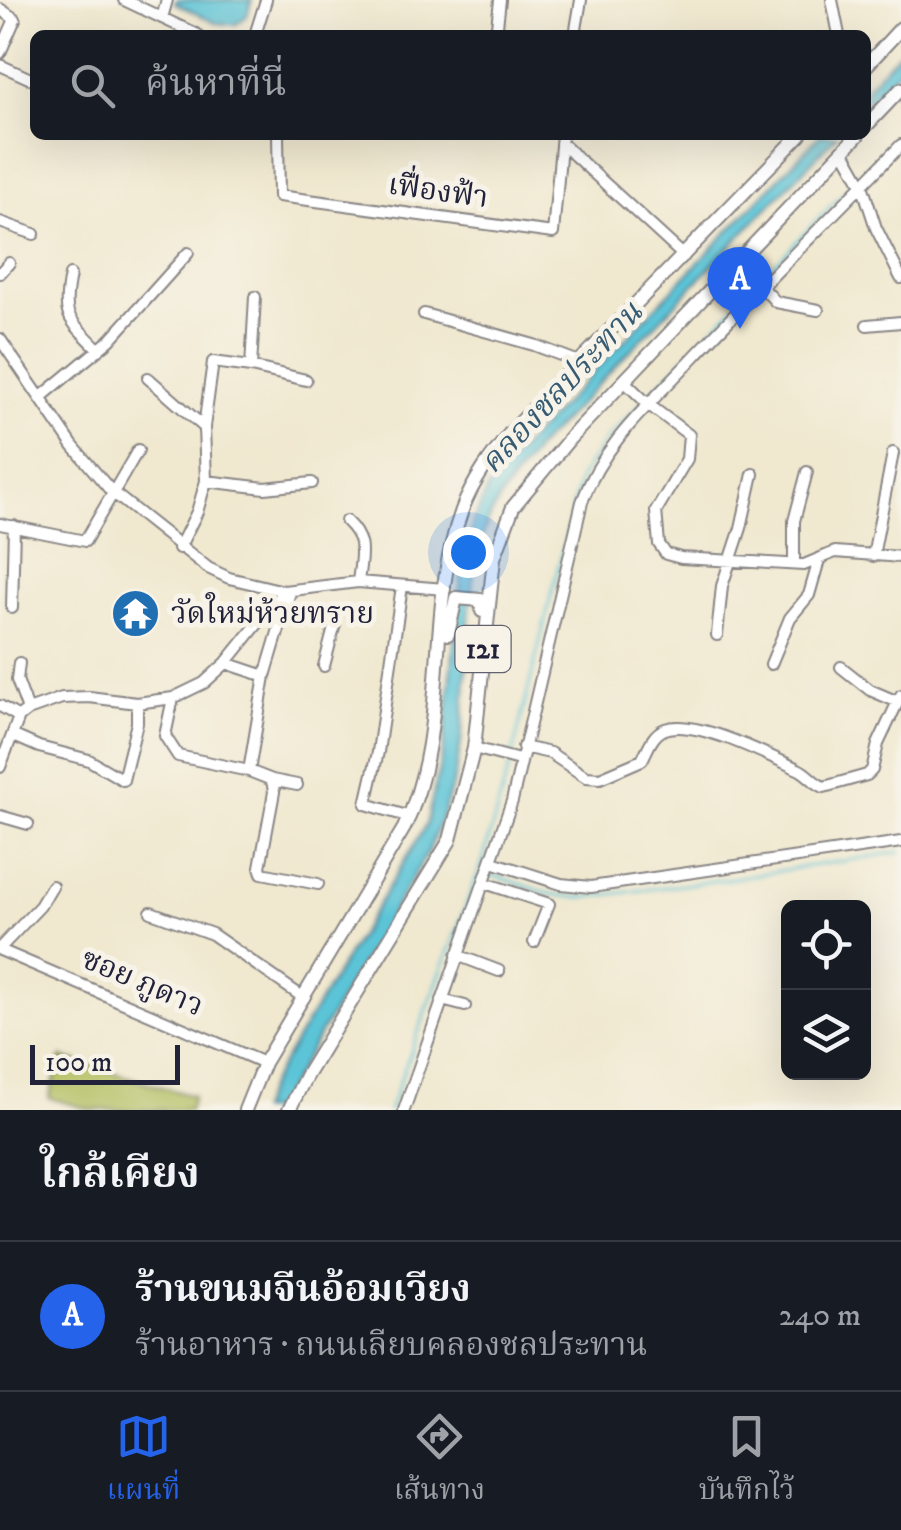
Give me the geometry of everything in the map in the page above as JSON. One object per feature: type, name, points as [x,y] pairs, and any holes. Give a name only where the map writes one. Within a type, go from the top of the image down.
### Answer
[{"type":"main road","points":[[871,61],[901,28]]},
{"type":"main road","points":[[871,118],[901,89]]},
{"type":"main road","name":"121","points":[[245,1110],[264,1063],[410,817],[431,744],[436,684],[452,592],[450,549],[462,510],[490,458],[795,140]]},
{"type":"main road","name":"121","points":[[289,1110],[443,853],[463,798],[474,748],[492,570],[505,523],[543,468],[850,141]]},
{"type":"main road","points":[[478,693],[483,604],[480,595],[492,539],[505,523]]},
{"type":"main road","points":[[452,592],[480,595]]},
{"type":"street","points":[[124,0],[187,30]]},
{"type":"street","points":[[162,18],[166,0]]},
{"type":"street","points":[[257,30],[266,0]]},
{"type":"street","points":[[497,30],[500,0]]},
{"type":"street","points":[[576,30],[581,0]]},
{"type":"street","points":[[832,0],[839,30]]},
{"type":"street","points":[[0,9],[15,19],[0,53]]},
{"type":"street","points":[[0,65],[30,79]]},
{"type":"street","name":"เฟื่องฟ้า","points":[[278,140],[279,196],[552,233],[562,140]]},
{"type":"street","points":[[563,140],[684,256]]},
{"type":"street","points":[[850,141],[854,169],[876,228],[901,278]]},
{"type":"street","points":[[404,1110],[512,801],[517,759],[582,502],[606,452],[647,404],[901,145]]},
{"type":"street","points":[[0,222],[34,234]]},
{"type":"street","points":[[41,397],[99,350],[188,254]]},
{"type":"street","points":[[0,273],[9,263]]},
{"type":"street","points":[[70,274],[65,299],[67,314],[99,350]]},
{"type":"street","points":[[761,286],[776,302],[818,310]]},
{"type":"street","points":[[251,367],[256,296]]},
{"type":"street","points":[[424,314],[534,345],[578,362]]},
{"type":"street","points":[[867,325],[901,322]]},
{"type":"street","points":[[0,340],[72,446],[111,492],[179,548],[230,578],[287,592],[358,582],[452,592]]},
{"type":"street","points":[[179,548],[206,481],[204,426],[214,362],[306,380]]},
{"type":"street","points":[[148,378],[204,426]]},
{"type":"street","points":[[625,382],[647,404],[684,429],[690,444],[679,478],[656,512],[660,544],[666,554],[794,564],[812,564],[835,552],[901,557]]},
{"type":"street","points":[[0,524],[85,541],[138,450]]},
{"type":"street","points":[[873,556],[893,453]]},
{"type":"street","points":[[794,564],[794,521],[807,472]]},
{"type":"street","points":[[716,634],[729,559],[742,528],[753,474]]},
{"type":"street","points":[[206,481],[264,488],[312,483]]},
{"type":"street","points":[[346,520],[360,534],[358,582]]},
{"type":"street","points":[[12,608],[14,526]]},
{"type":"street","points":[[771,664],[790,618],[809,595],[820,559]]},
{"type":"street","points":[[402,586],[378,752],[366,804],[410,817]]},
{"type":"street","points":[[249,772],[265,676],[287,592]]},
{"type":"street","points":[[0,706],[23,714],[62,698],[137,702],[173,698],[204,683],[226,663],[287,592]]},
{"type":"street","points":[[280,615],[335,624],[324,666]]},
{"type":"street","points":[[0,767],[23,714],[17,680],[19,663]]},
{"type":"street","points":[[226,663],[265,676]]},
{"type":"street","points":[[523,747],[550,754],[586,778],[600,778],[642,760],[653,738],[662,730],[674,728],[730,737],[798,769],[824,786],[867,775],[872,770],[878,744],[899,706],[840,667]]},
{"type":"street","points":[[173,698],[165,736],[178,756],[297,784]]},
{"type":"street","points":[[14,736],[89,760],[123,780],[137,702]]},
{"type":"street","points":[[474,748],[517,759]]},
{"type":"street","points":[[272,780],[274,792],[260,866],[262,873],[318,884]]},
{"type":"street","points":[[0,816],[28,824]]},
{"type":"street","points":[[492,862],[561,884],[592,887],[901,842]]},
{"type":"street","points":[[486,880],[549,904],[534,942]]},
{"type":"street","points":[[0,949],[40,906],[52,886]]},
{"type":"street","points":[[150,912],[212,934],[304,998]]},
{"type":"street","name":"ซอย ภูดาว","points":[[0,949],[264,1063]]},
{"type":"street","points":[[457,956],[499,971]]},
{"type":"street","points":[[442,1000],[465,1006]]},
{"type":"green space","points":[[61,1057],[193,1096],[189,1110],[92,1110],[49,1098]]},
{"type":"water","points":[[252,0],[247,16],[235,25],[215,23],[175,3]]},
{"type":"water","points":[[901,50],[901,68],[871,99],[871,82]]},
{"type":"water","points":[[815,140],[832,140],[537,448],[494,509],[484,532],[472,584],[459,755],[434,839],[275,1110],[259,1110],[271,1082],[426,825],[443,752],[462,568],[473,522],[488,488]]},
{"type":"waterway","points":[[860,175],[901,133]]},
{"type":"waterway","points":[[646,398],[855,181]]},
{"type":"waterway","points":[[512,756],[580,478],[607,438],[640,404]]},
{"type":"waterway","points":[[389,1110],[483,860],[510,764]]},
{"type":"waterway","points":[[489,874],[550,894],[581,898],[901,852]]},
{"type":"place","name":"ร้านขนมจีนอ้อมเวียง","points":[[740,329]]},
{"type":"place","name":"วัดใหม่ห้วยทราย","points":[[136,614]]},
{"type":"water label","name":"คลองชลประทาน","points":[[562,388]]}]
